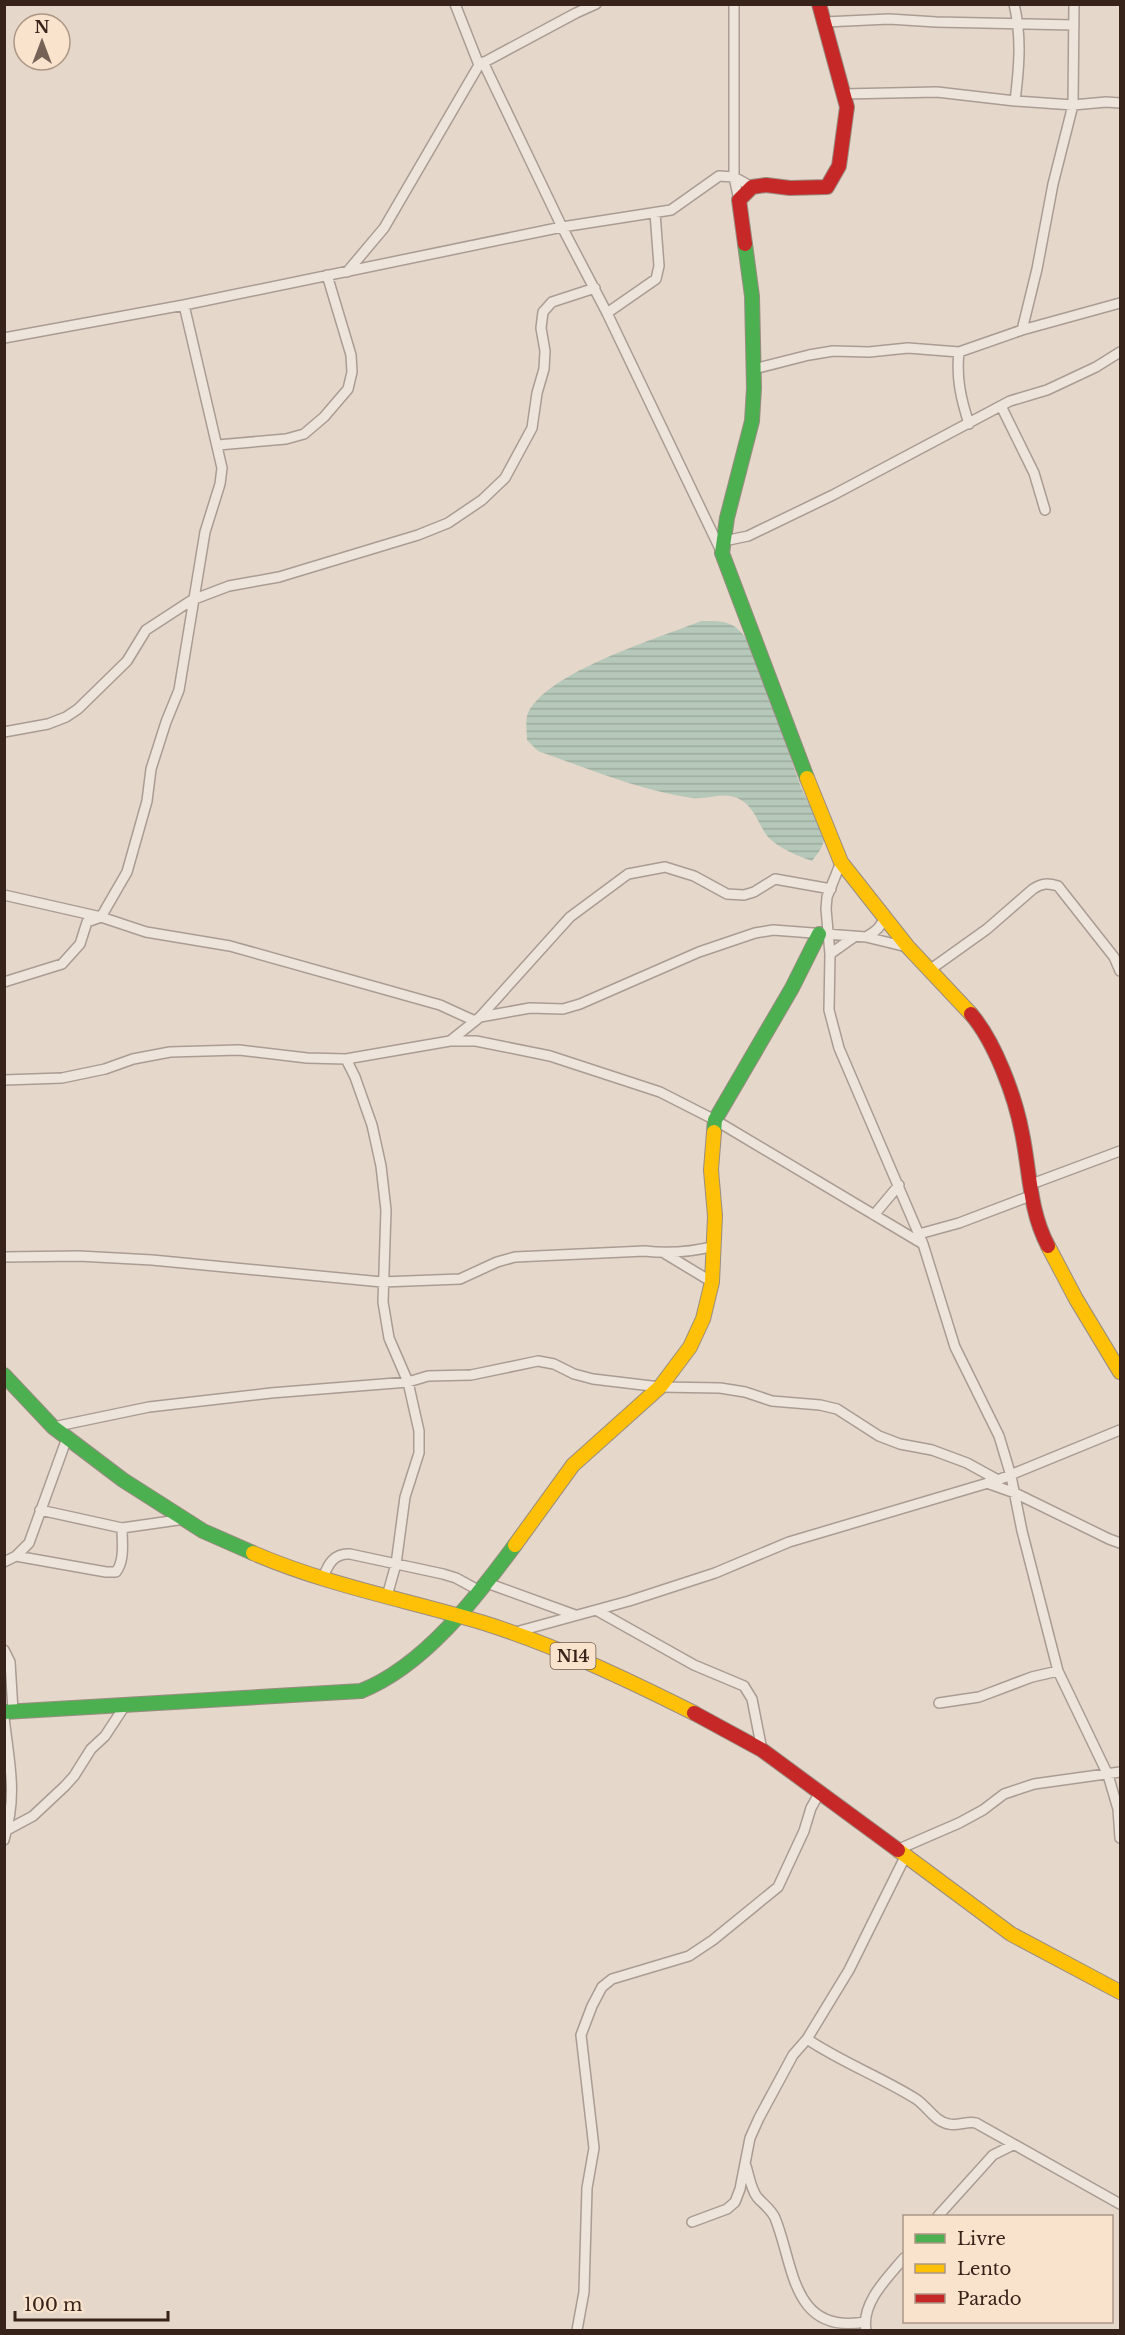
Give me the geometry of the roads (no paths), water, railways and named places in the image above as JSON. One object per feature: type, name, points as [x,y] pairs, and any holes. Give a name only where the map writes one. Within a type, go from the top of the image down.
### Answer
[{"type":"street","points":[[455,4],[481,64],[723,547],[809,785],[841,862],[908,947],[931,969],[974,1018],[993,1049],[1007,1082],[1022,1132],[1030,1191],[1044,1239],[1076,1299],[1120,1372]]},
{"type":"street","points":[[347,272],[384,228],[481,64],[596,4]]},
{"type":"street","points":[[723,547],[727,518],[752,421],[754,369],[752,296],[734,177],[734,4]]},
{"type":"street","points":[[739,200],[752,187],[766,185],[790,188],[827,187],[839,166],[847,107],[819,4]]},
{"type":"street","points":[[1014,4],[1018,22],[1020,65],[1015,102]]},
{"type":"street","points":[[1022,330],[1038,269],[1053,184],[1072,105],[1074,4]]},
{"type":"street","points":[[825,22],[889,19],[1074,25]]},
{"type":"street","points":[[843,94],[937,92],[1015,102],[1072,105],[1120,103]]},
{"type":"street","points":[[4,338],[183,305],[562,227],[671,210],[719,176],[734,177],[752,187]]},
{"type":"street","points":[[607,313],[656,279],[659,266],[656,213]]},
{"type":"street","points":[[218,446],[304,434],[324,417],[348,389],[352,372],[351,355],[327,275]]},
{"type":"street","points":[[4,732],[48,723],[66,717],[78,709],[127,661],[146,630],[192,600],[229,585],[279,577],[418,536],[448,523],[482,500],[505,478],[532,428],[537,393],[544,369],[545,351],[541,328],[543,312],[552,302],[595,288]]},
{"type":"street","points":[[754,369],[833,351],[869,352],[909,348],[959,352],[1022,330],[1120,303]]},
{"type":"street","points":[[4,982],[62,964],[80,944],[87,922],[101,917],[127,872],[147,801],[152,769],[166,722],[179,690],[205,532],[220,484],[222,468],[183,305]]},
{"type":"street","points":[[959,352],[957,370],[961,399],[969,424]]},
{"type":"street","points":[[723,547],[833,495],[1001,406],[1047,390],[1096,367],[1120,352]]},
{"type":"street","points":[[1001,406],[1034,473],[1045,510]]},
{"type":"street","points":[[841,862],[826,909],[824,935],[830,954],[829,1010],[839,1048],[923,1244],[956,1347],[999,1436],[1011,1476],[1022,1531],[1058,1671],[1108,1775],[1118,1809],[1120,1838]]},
{"type":"street","points":[[450,1041],[478,1019],[570,917],[628,874],[665,867],[694,876],[727,894],[744,895],[754,892],[774,879],[831,889]]},
{"type":"street","points":[[931,969],[987,929],[1033,889],[1041,884],[1051,884],[1058,886],[1114,957],[1120,971]]},
{"type":"street","points":[[4,895],[101,917],[146,932],[230,946],[440,1005],[478,1019],[530,1008],[563,1009],[580,1004],[699,952],[755,933],[773,930],[866,938],[908,947]]},
{"type":"street","points":[[866,938],[882,924],[884,916]]},
{"type":"street","points":[[7,1714],[361,1690],[379,1685],[395,1674],[458,1616],[573,1465],[660,1387],[690,1347],[704,1318],[712,1282],[715,1216],[711,1170],[715,1120],[824,935]]},
{"type":"street","points":[[830,954],[854,938]]},
{"type":"street","points":[[4,1080],[62,1078],[105,1069],[133,1059],[170,1052],[239,1050],[307,1058],[346,1059],[450,1041],[476,1041],[550,1056],[660,1092],[715,1120],[923,1244]]},
{"type":"street","points":[[346,1059],[372,1125],[381,1166],[386,1210],[382,1282],[389,1338],[408,1382],[419,1431],[419,1453],[405,1497],[396,1564],[387,1596]]},
{"type":"street","points":[[919,1234],[959,1223],[1120,1151]]},
{"type":"street","points":[[874,1215],[899,1185]]},
{"type":"street","points":[[4,1257],[79,1256],[153,1260],[382,1282],[460,1279],[497,1262],[515,1257],[542,1258],[645,1251],[692,1252],[715,1246]]},
{"type":"street","points":[[664,1253],[712,1282]]},
{"type":"street","points":[[53,1427],[150,1407],[270,1393],[408,1382],[428,1376],[471,1375],[538,1361],[554,1364],[574,1374],[593,1379],[660,1387],[720,1388],[745,1392],[772,1401],[837,1409],[879,1436],[900,1444],[932,1450],[967,1463],[998,1480]]},
{"type":"street","name":"N14","points":[[4,1376],[53,1427],[123,1480],[203,1531],[267,1559],[323,1578],[511,1633],[599,1666],[697,1714],[762,1750],[1011,1934],[1120,1992]]},
{"type":"street","points":[[511,1633],[596,1610],[715,1573],[789,1542],[1011,1476],[1120,1430]]},
{"type":"street","points":[[4,1562],[16,1556],[29,1543],[68,1438]]},
{"type":"street","points":[[987,1483],[1015,1493],[1120,1543]]},
{"type":"street","points":[[40,1510],[122,1528],[184,1520]]},
{"type":"street","points":[[16,1556],[116,1572],[120,1566],[123,1551],[122,1528]]},
{"type":"street","points":[[323,1578],[328,1564],[342,1553],[442,1574],[576,1615]]},
{"type":"street","points":[[596,1610],[694,1665],[744,1686],[752,1699],[762,1750]]},
{"type":"street","points":[[4,1650],[10,1662],[5,1734],[12,1773],[13,1797],[6,1835]]},
{"type":"street","points":[[939,1703],[979,1697],[1032,1677],[1058,1671]]},
{"type":"street","points":[[6,1835],[33,1816],[60,1792],[74,1776],[91,1749],[105,1736],[124,1707]]},
{"type":"street","points":[[692,2222],[727,2209],[735,2202],[750,2138],[759,2118],[793,2055],[807,2039],[849,1970],[902,1852],[983,1810],[1004,1794],[1034,1784],[1120,1773]]},
{"type":"street","points":[[577,2331],[584,2292],[587,2188],[594,2148],[581,2035],[592,2006],[602,1987],[612,1979],[689,1956],[713,1940],[778,1887],[820,1792]]},
{"type":"street","points":[[807,2039],[917,2100],[937,2119],[948,2124],[976,2123],[1120,2204]]},
{"type":"street","points":[[940,2215],[993,2155],[1002,2148],[1013,2145]]},
{"type":"street","points":[[745,2164],[756,2196],[774,2215],[802,2304],[813,2320],[829,2328],[865,2326],[872,2300],[903,2259]]}]
